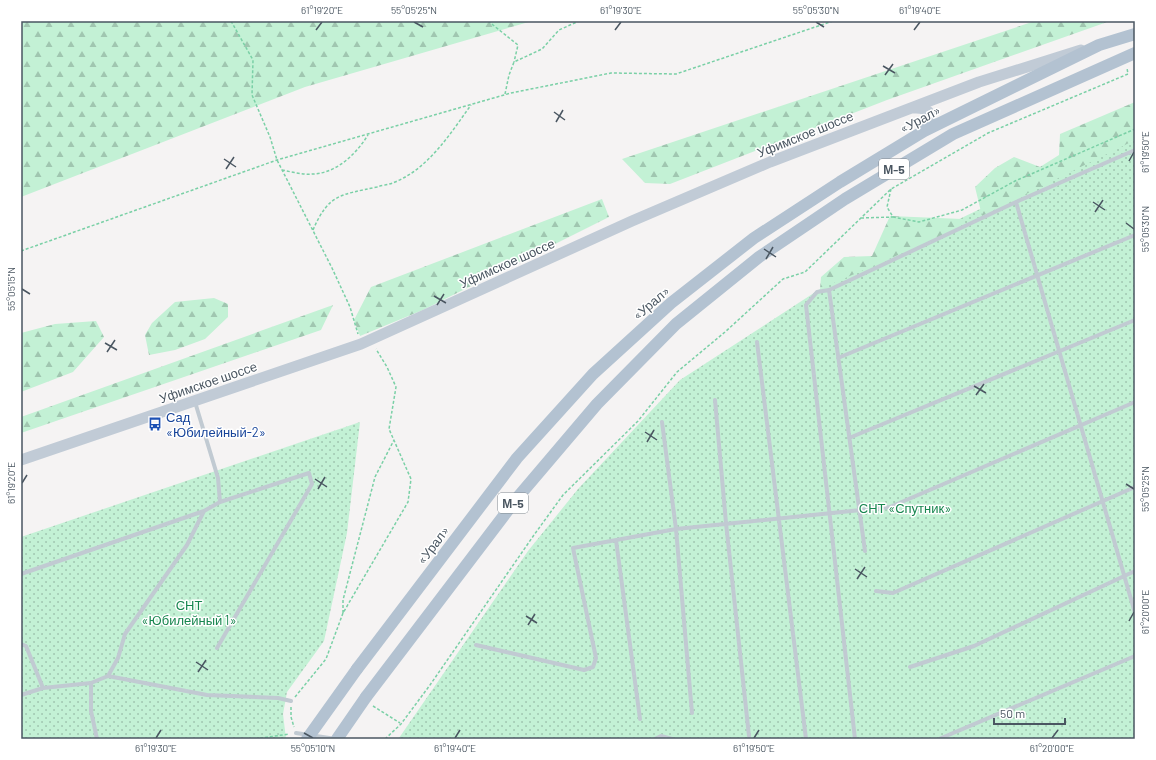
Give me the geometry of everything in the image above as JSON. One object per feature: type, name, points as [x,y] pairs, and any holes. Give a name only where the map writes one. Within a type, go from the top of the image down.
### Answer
[{"type":"main road","name":"«Урал»","points":[[307,739],[357,670],[517,458],[593,374],[671,303],[754,238],[840,182],[924,131],[1099,45],[1135,34]]},
{"type":"main road","name":"Уфимское шоссе","points":[[21,460],[366,342],[640,218],[770,162],[979,82],[1099,45]]},
{"type":"main road","name":"М-5","points":[[338,739],[370,701],[518,497],[597,404],[676,324],[759,257],[845,199],[946,138],[1129,55]]},
{"type":"main road","points":[[908,108],[922,108],[928,110],[931,119],[924,131]]},
{"type":"lane","points":[[855,739],[806,305],[817,292],[829,290],[1016,202],[1135,150]]},
{"type":"lane","points":[[1016,202],[1135,613]]},
{"type":"lane","points":[[838,358],[1135,235]]},
{"type":"lane","points":[[829,290],[865,551]]},
{"type":"lane","points":[[849,438],[1135,320]]},
{"type":"lane","points":[[757,342],[806,739]]},
{"type":"lane","points":[[715,400],[726,523],[749,736]]},
{"type":"lane","points":[[195,401],[218,478],[220,502]]},
{"type":"lane","points":[[476,645],[584,670],[593,667],[596,658],[573,548],[676,529],[890,508],[1135,402]]},
{"type":"lane","points":[[662,422],[676,529],[692,713]]},
{"type":"lane","points":[[21,574],[204,511],[220,502],[309,473],[312,484],[217,648]]},
{"type":"lane","points":[[876,591],[893,593],[1135,487]]},
{"type":"lane","points":[[108,676],[118,658],[125,634],[183,551],[204,511]]},
{"type":"lane","points":[[616,540],[640,719]]},
{"type":"lane","points":[[910,667],[974,646],[1135,572]]},
{"type":"lane","points":[[21,644],[26,646],[43,688]]},
{"type":"lane","points":[[939,739],[1135,656]]},
{"type":"lane","points":[[21,695],[43,688],[91,683],[108,676],[207,695],[278,698],[291,701]]},
{"type":"lane","points":[[91,683],[91,711],[97,739]]},
{"type":"lane","points":[[296,733],[338,739]]},
{"type":"lane","points":[[655,739],[661,736],[672,739]]},
{"type":"path","points":[[231,21],[253,60],[252,95],[270,137],[277,160],[313,230],[366,342],[387,367],[396,387],[389,429],[411,479],[408,502],[343,613],[326,659],[291,701],[291,717],[296,733],[255,739]]},
{"type":"path","points":[[488,21],[518,45],[514,62],[508,75],[505,94]]},
{"type":"path","points":[[514,62],[542,49],[559,30],[579,21]]},
{"type":"path","points":[[21,251],[277,160],[505,94],[611,73],[676,74],[833,21]]},
{"type":"path","points":[[385,739],[401,724],[430,685],[534,535],[564,495],[638,421],[677,372],[725,332],[783,279],[805,272],[891,188],[988,133],[1128,74],[1129,55]]},
{"type":"path","points":[[313,230],[320,212],[339,195],[394,182],[433,156],[472,104]]},
{"type":"path","points":[[860,218],[893,217],[919,222],[962,210],[1015,181],[1135,129]]},
{"type":"path","points":[[282,170],[313,174],[339,167],[360,148],[369,134]]},
{"type":"path","points":[[891,188],[887,207],[893,217]]},
{"type":"path","points":[[343,613],[343,600],[374,476],[394,440]]},
{"type":"path","points":[[370,701],[401,724]]},
{"type":"green space","points":[[21,21],[532,21],[305,87],[21,197]]},
{"type":"green space","points":[[1035,21],[1110,21],[887,100],[670,184],[645,183],[622,159]]},
{"type":"green space","points":[[1135,102],[1135,140],[982,216],[975,187],[995,168],[1014,157],[1040,167],[1059,155],[1060,134]]},
{"type":"green space","name":"СНТ «Спутник»","points":[[1135,140],[1135,739],[399,738],[528,551],[578,489],[680,380],[820,289],[870,262],[1038,181]]},
{"type":"green space","points":[[602,199],[609,217],[423,310],[360,336],[354,320],[371,287]]},
{"type":"green space","points":[[890,216],[962,219],[953,231],[820,289],[821,277],[844,257],[872,256]]},
{"type":"green space","points":[[214,298],[228,304],[228,317],[205,339],[175,350],[149,355],[145,335],[152,323],[175,302]]},
{"type":"green space","points":[[333,305],[321,330],[21,433],[21,417]]},
{"type":"green space","points":[[96,321],[104,337],[73,372],[21,392],[21,333],[55,324]]},
{"type":"green space","name":"СНТ «Юбилейный 1»","points":[[360,422],[347,533],[324,641],[287,692],[283,714],[286,739],[21,739],[21,537]]},
{"type":"place","name":"Сад «Юбилейный-2»","points":[[155,424]]}]
